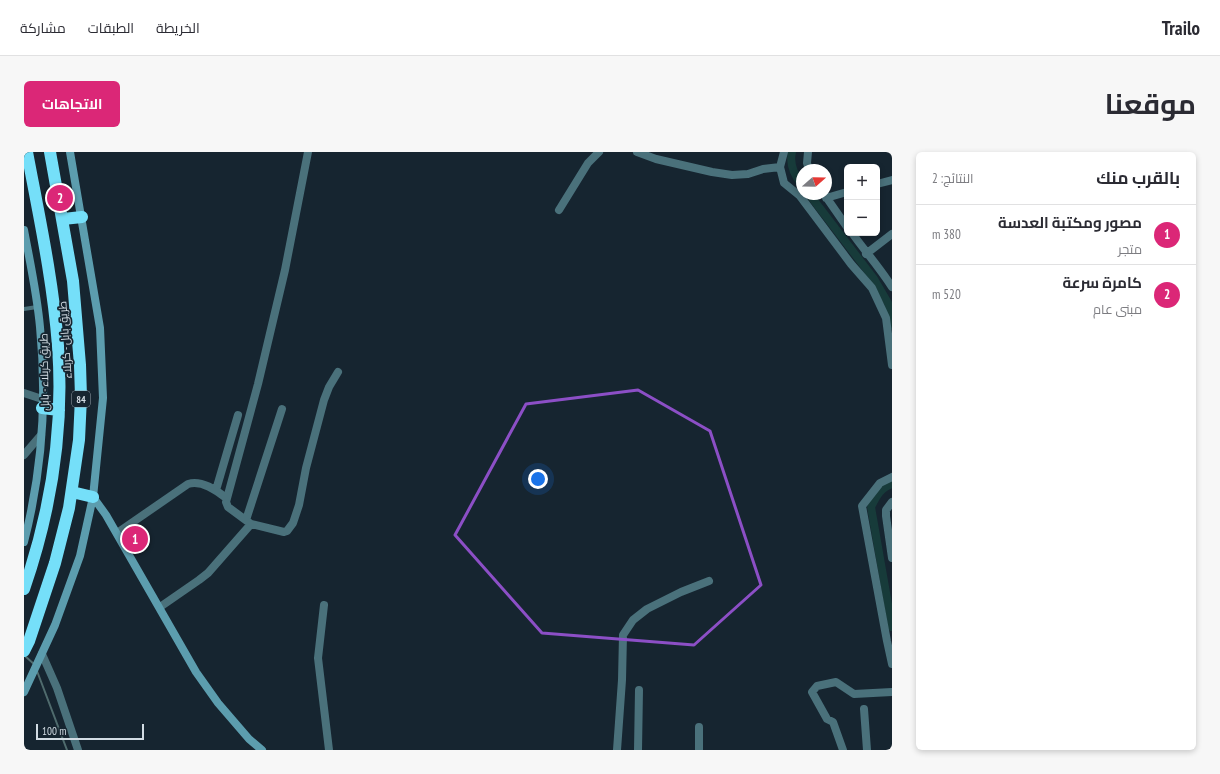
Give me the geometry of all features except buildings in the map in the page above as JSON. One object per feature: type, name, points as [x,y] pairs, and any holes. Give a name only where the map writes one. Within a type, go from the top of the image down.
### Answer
[{"type":"highway","name":"طريق كربلاء - بابل","points":[[24,589],[44,520],[52,484],[56,455],[59,410],[58,346],[54,304],[47,258],[29,192],[27,152]]},
{"type":"highway","name":"طريق بابل - كربلاء","points":[[26,646],[55,563],[72,492],[81,397],[80,365],[73,281],[50,152]]},
{"type":"highway","points":[[63,219],[82,217]]},
{"type":"highway","points":[[42,403],[59,410]]},
{"type":"highway","points":[[72,492],[93,497]]},
{"type":"main road","points":[[24,692],[55,625],[80,556],[93,497],[103,398],[100,328],[70,152]]},
{"type":"main road","points":[[24,230],[26,252],[37,307],[41,351],[42,403],[41,435],[36,483],[24,542]]},
{"type":"main road","points":[[93,497],[117,533],[196,672],[218,703],[249,739],[262,750]]},
{"type":"street","points":[[308,152],[285,270],[265,354],[226,498],[226,504],[228,507],[249,522],[284,532],[287,531],[293,523],[299,505],[306,468],[324,400],[329,387],[338,372]]},
{"type":"street","points":[[559,210],[588,163],[599,152]]},
{"type":"street","points":[[637,152],[656,160],[732,175],[748,174],[763,169],[780,167]]},
{"type":"street","points":[[784,152],[780,167],[784,183],[800,196],[851,264],[872,288],[886,318],[892,366]]},
{"type":"street","points":[[807,164],[808,152]]},
{"type":"street","points":[[880,183],[892,180]]},
{"type":"street","points":[[832,195],[844,193]]},
{"type":"street","points":[[828,200],[844,223]]},
{"type":"street","points":[[866,254],[892,234]]},
{"type":"street","points":[[854,236],[892,287]]},
{"type":"street","points":[[24,393],[42,403]]},
{"type":"street","points":[[160,607],[208,573],[249,522],[282,409]]},
{"type":"street","points":[[216,490],[238,415]]},
{"type":"street","points":[[24,455],[41,435]]},
{"type":"street","points":[[892,477],[880,483],[862,506],[892,664]]},
{"type":"street","points":[[117,533],[188,484],[197,483],[216,490],[226,498]]},
{"type":"street","points":[[892,502],[886,510],[892,558]]},
{"type":"street","points":[[617,750],[622,680],[623,635],[633,620],[647,609],[681,592],[709,581]]},
{"type":"street","points":[[324,606],[318,658],[329,750]]},
{"type":"street","points":[[40,658],[56,688],[78,750]]},
{"type":"street","points":[[843,750],[833,722],[827,719],[812,692],[817,686],[836,682],[854,694],[892,692]]},
{"type":"street","points":[[638,750],[639,690]]},
{"type":"street","points":[[864,708],[867,750]]},
{"type":"street","points":[[699,727],[699,750]]},
{"type":"lane","points":[[24,309],[37,307]]},
{"type":"highlighted area","points":[[638,390],[710,431],[761,585],[694,645],[542,633],[455,535],[526,404]]},
{"type":"waterway","points":[[792,152],[791,161],[796,176]]},
{"type":"waterway","points":[[814,200],[874,279],[888,303],[892,325]]},
{"type":"waterway","points":[[892,484],[888,485],[882,490],[871,507],[892,627]]},
{"type":"waterway","points":[[25,656],[35,665]]},
{"type":"waterway","points":[[37,671],[67,750]]},
{"type":"place","name":"كامرة سرعة","points":[[60,198]]},
{"type":"place","name":"مصور ومكتبة العدسة","points":[[135,539]]}]
